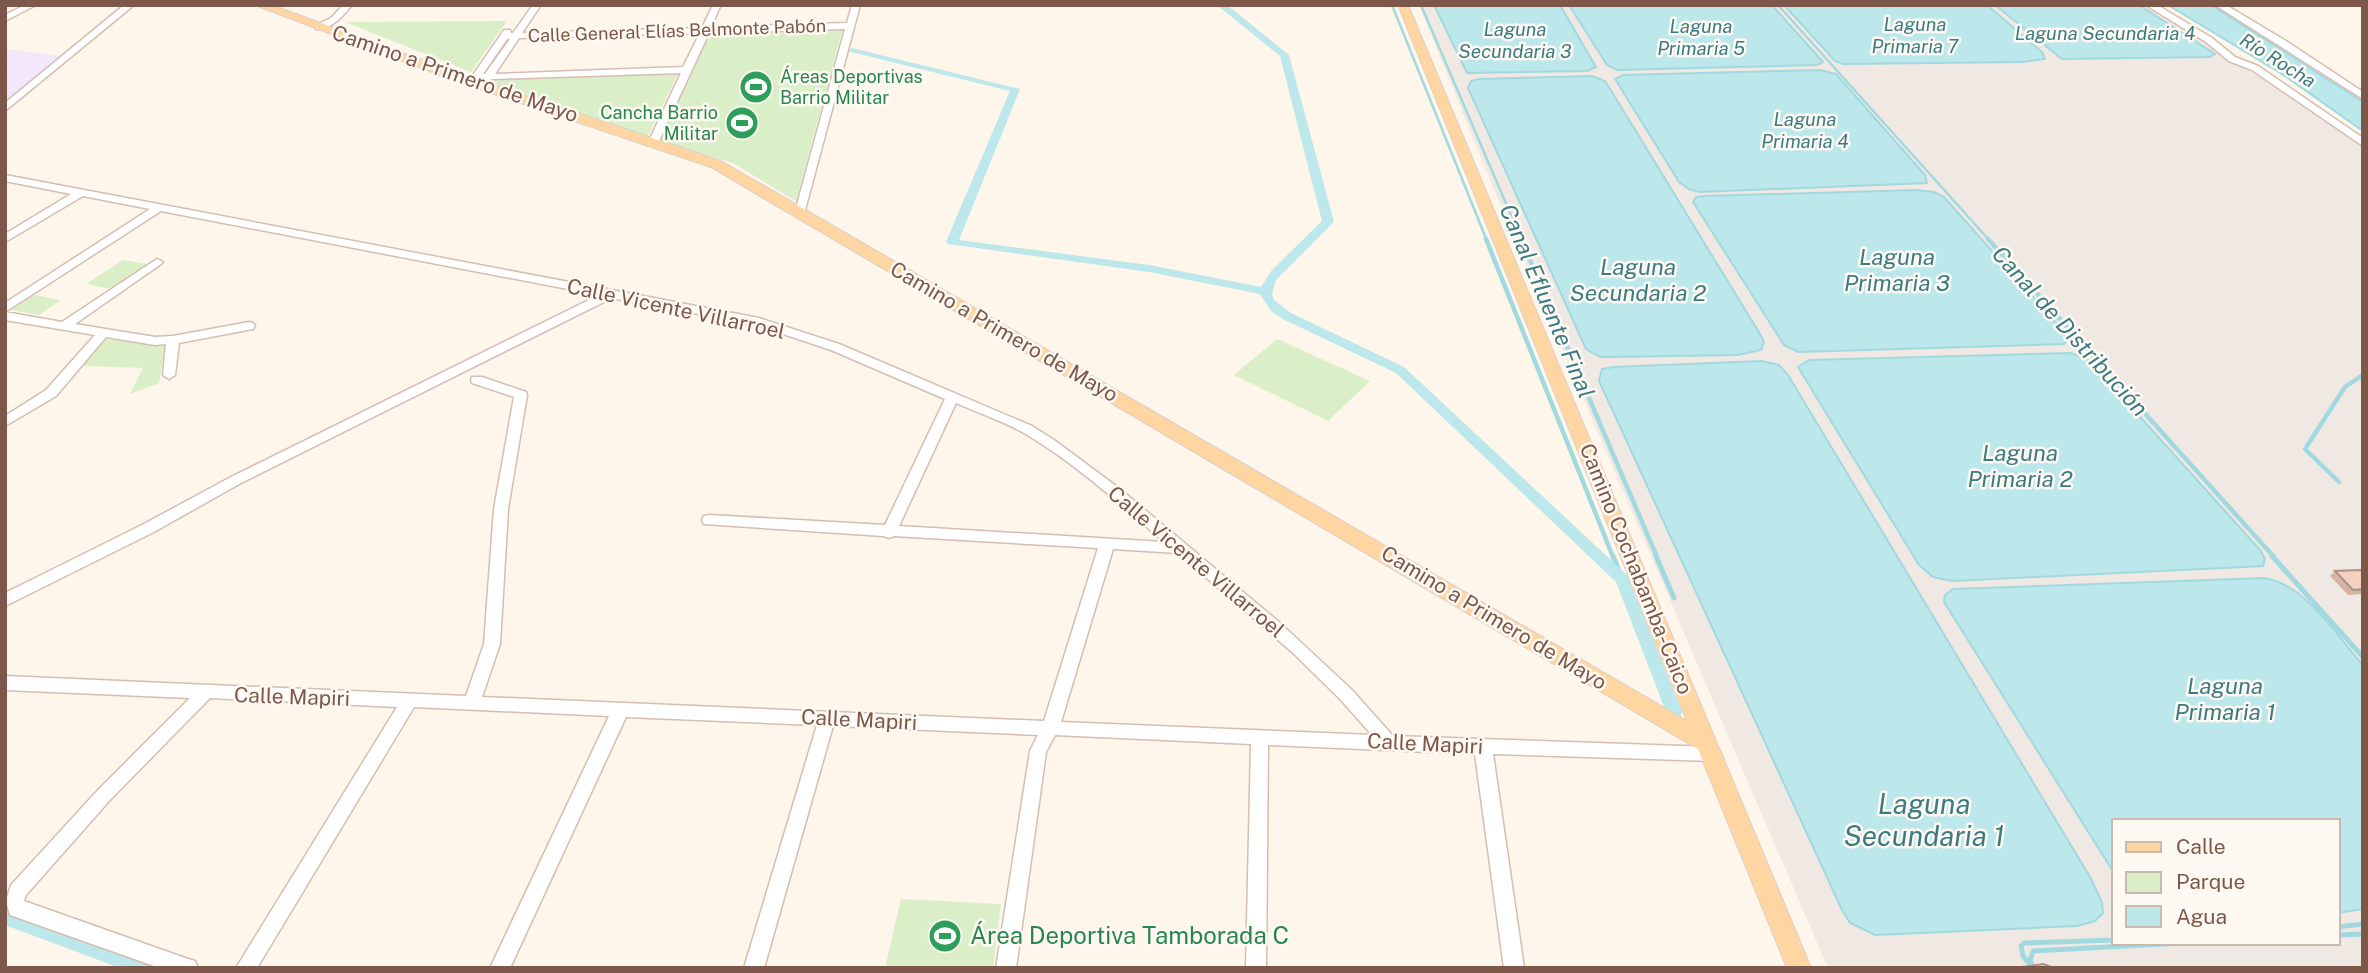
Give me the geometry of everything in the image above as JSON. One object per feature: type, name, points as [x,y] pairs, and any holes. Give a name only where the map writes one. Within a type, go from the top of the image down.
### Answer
[{"type":"main road","name":"Camino a Primero de Mayo","points":[[260,5],[716,164],[1710,749]]},
{"type":"main road","name":"Camino Cochabamba-Caico","points":[[1403,5],[1799,968]]},
{"type":"street","points":[[5,18],[32,5]]},
{"type":"street","points":[[5,108],[130,5]]},
{"type":"street","points":[[319,27],[334,20],[348,5]]},
{"type":"street","points":[[479,80],[526,5]]},
{"type":"street","points":[[479,80],[517,35],[537,5]]},
{"type":"street","points":[[653,143],[717,5]]},
{"type":"street","points":[[800,212],[856,5]]},
{"type":"street","points":[[2150,5],[2209,40],[2232,59],[2255,68],[2363,143]]},
{"type":"street","points":[[2219,5],[2363,96]]},
{"type":"street","name":"Calle General Elías Belmonte Pabón","points":[[505,36],[850,26]]},
{"type":"street","points":[[479,80],[688,70]]},
{"type":"street","name":"Calle Vicente Villarroel","points":[[5,178],[760,322],[799,334],[1027,429],[1051,444],[1182,548],[1288,639],[1388,742]]},
{"type":"street","points":[[5,239],[82,192]]},
{"type":"street","points":[[5,308],[160,207]]},
{"type":"street","points":[[64,326],[157,262]]},
{"type":"street","points":[[5,600],[147,529],[248,473],[610,294]]},
{"type":"street","points":[[5,316],[155,341],[249,326]]},
{"type":"street","points":[[5,422],[51,393],[103,333]]},
{"type":"street","points":[[169,375],[173,340]]},
{"type":"street","points":[[471,704],[492,644],[501,509],[521,396],[477,380]]},
{"type":"street","points":[[889,533],[952,397]]},
{"type":"street","points":[[709,520],[889,533],[1182,548]]},
{"type":"street","points":[[1006,968],[1038,751],[1050,729],[1107,544]]},
{"type":"street","name":"Calle Mapiri","points":[[5,683],[1483,747],[1710,749]]},
{"type":"street","points":[[188,968],[17,909],[15,901],[18,891],[104,795],[205,693]]},
{"type":"street","points":[[246,968],[409,701]]},
{"type":"street","points":[[500,968],[621,709]]},
{"type":"street","points":[[754,968],[827,719]]},
{"type":"street","points":[[1256,968],[1260,737]]},
{"type":"street","points":[[1483,747],[1514,968]]},
{"type":"shaded area","points":[[1419,5],[2148,5],[2204,40],[2234,63],[2264,79],[2363,148],[2363,968],[1828,968],[1502,209]]},
{"type":"shaded area","points":[[5,49],[62,56],[5,103]]},
{"type":"green space","points":[[507,21],[471,72],[345,22]]},
{"type":"green space","name":"Áreas Deportivas Barrio Militar","points":[[843,28],[796,201],[733,163],[660,141],[710,32]]},
{"type":"green space","points":[[678,73],[648,136],[553,107],[491,83],[494,80]]},
{"type":"green space","points":[[123,260],[148,264],[111,289],[86,284]]},
{"type":"green space","points":[[34,295],[61,300],[39,315],[11,310]]},
{"type":"green space","points":[[104,339],[165,346],[159,383],[130,394],[143,368],[83,366]]},
{"type":"green space","points":[[1277,339],[1370,381],[1328,421],[1234,375]]},
{"type":"green space","name":"Área Deportiva Tamborada C","points":[[901,899],[1001,904],[993,968],[885,968]]},
{"type":"water","name":"Laguna Secundaria 3","points":[[1434,5],[1560,5],[1596,67],[1587,71],[1467,73]]},
{"type":"water","name":"Laguna Primaria 5","points":[[1569,5],[1772,5],[1823,62],[1817,65],[1617,70],[1607,65]]},
{"type":"water","name":"Laguna Primaria 7","points":[[1784,5],[1987,5],[2042,52],[2045,59],[2022,62],[1843,64],[1835,61]]},
{"type":"water","name":"Laguna Secundaria 4","points":[[1995,5],[2139,5],[2215,54],[2210,57],[2062,59]]},
{"type":"water","name":"Río Rocha","points":[[2168,5],[2211,5],[2363,102],[2363,131],[2282,74]]},
{"type":"water","name":"Laguna Primaria 4","points":[[1820,70],[1836,74],[1925,175],[1927,183],[1700,192],[1689,189],[1679,182],[1615,79],[1623,75]]},
{"type":"water","name":"Laguna Secundaria 2","points":[[1592,76],[1605,81],[1623,110],[1760,334],[1764,342],[1761,350],[1738,355],[1600,357],[1586,349],[1468,88],[1471,81],[1479,79]]},
{"type":"water","name":"Laguna Primaria 3","points":[[1917,190],[1934,192],[1944,197],[2067,335],[2064,344],[1798,352],[1784,345],[1693,202],[1696,197],[1704,196]]},
{"type":"water","name":"Laguna Primaria 2","points":[[2070,353],[2089,360],[2261,551],[2265,559],[2263,566],[1952,581],[1933,577],[1919,565],[1798,367],[1809,360]]},
{"type":"water","name":"Laguna Secundaria 1","points":[[1761,361],[1779,365],[1788,375],[2090,877],[2102,902],[2103,913],[2095,921],[2077,926],[1875,935],[1850,923],[1842,910],[1599,381],[1602,369],[1613,367]]},
{"type":"water","name":"Laguna Primaria 1","points":[[2264,578],[2279,582],[2306,600],[2363,665],[2363,909],[2340,913],[2340,819],[2112,819],[2112,870],[1944,602],[1945,595],[1953,589]]},
{"type":"building","points":[[2361,570],[2363,589],[2353,590],[2335,571]]},
{"type":"building","points":[[2043,964],[2054,968],[2024,968],[2025,967]]},
{"type":"waterway","points":[[1221,5],[1284,55],[1328,222],[1270,280],[1266,287],[1268,301],[1287,316],[1400,370],[1622,579],[1674,712]]},
{"type":"waterway","points":[[1392,5],[1487,241]]},
{"type":"waterway","name":"Canal Efluente Final","points":[[1421,5],[1522,241]]},
{"type":"waterway","name":"Canal de Distribución","points":[[1778,5],[1990,241]]},
{"type":"waterway","points":[[852,51],[1015,89],[952,242],[1149,268],[1265,292]]},
{"type":"waterway","points":[[1486,239],[1613,557]]},
{"type":"waterway","name":"Canal Efluente Final","points":[[1521,239],[1657,557]]},
{"type":"waterway","name":"Canal de Distribución","points":[[1988,239],[2274,557]]},
{"type":"waterway","points":[[2339,482],[2305,449],[2345,387],[2363,375]]},
{"type":"waterway","points":[[1613,556],[1622,579]]},
{"type":"waterway","name":"Canal Efluente Final","points":[[1656,556],[1674,598]]},
{"type":"waterway","name":"Canal de Distribución","points":[[2272,556],[2363,657]]},
{"type":"waterway","points":[[5,916],[146,968]]},
{"type":"waterway","points":[[2340,927],[2363,924]]},
{"type":"waterway","points":[[2340,935],[2363,934]]},
{"type":"waterway","points":[[2029,963],[2023,956],[2021,946],[2024,943],[2112,940]]},
{"type":"waterway","points":[[2033,966],[2030,961],[2033,951],[2146,945]]},
{"type":"waterway","points":[[2023,968],[2043,968]]},
{"type":"place","name":"Áreas Deportivas Barrio Militar","points":[[756,87]]},
{"type":"place","name":"Cancha Barrio Militar","points":[[742,123]]},
{"type":"place","name":"Área Deportiva Tamborada C","points":[[945,936]]}]
